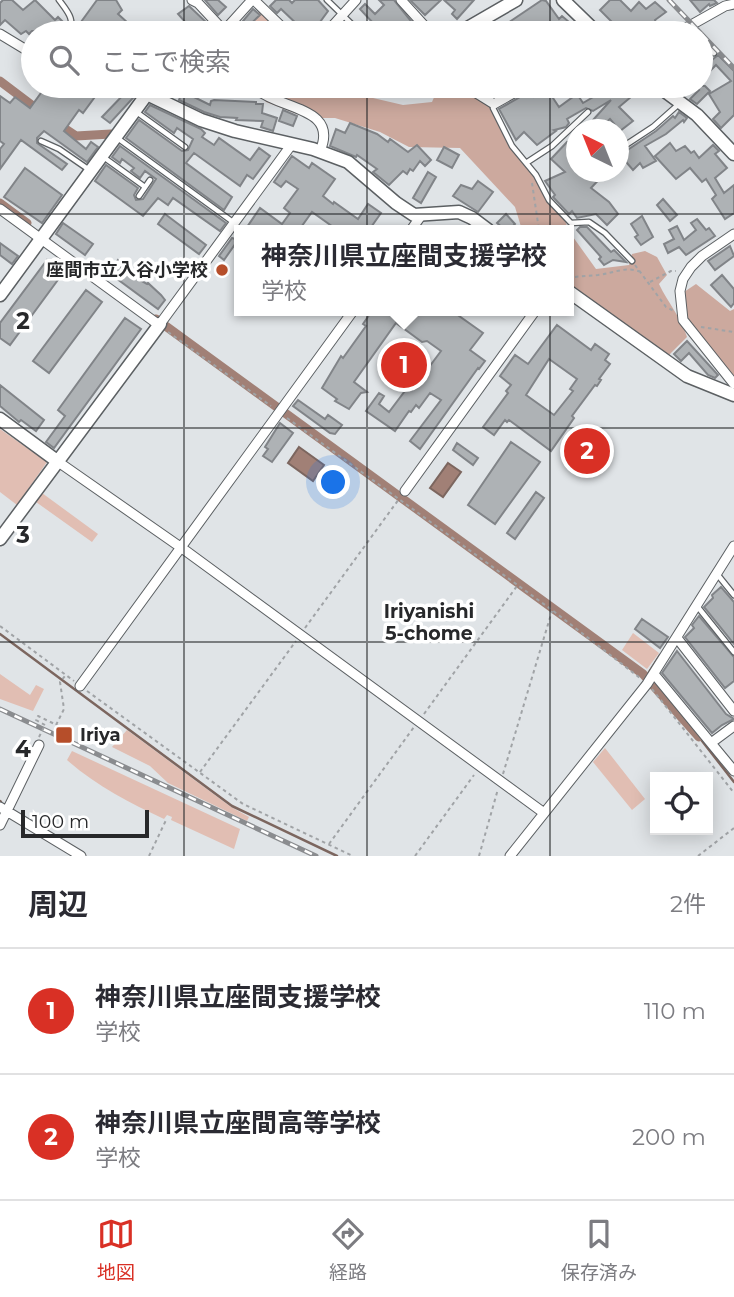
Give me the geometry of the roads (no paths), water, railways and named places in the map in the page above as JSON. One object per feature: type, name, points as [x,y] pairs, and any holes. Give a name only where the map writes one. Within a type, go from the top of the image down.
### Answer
[{"type":"street","points":[[235,21],[253,0],[275,21]]},
{"type":"street","points":[[337,21],[356,0]]},
{"type":"street","points":[[401,0],[420,21]]},
{"type":"street","points":[[480,21],[516,0]]},
{"type":"street","points":[[563,0],[585,21]]},
{"type":"street","points":[[197,1],[215,21]]},
{"type":"street","points":[[704,21],[726,3],[734,12]]},
{"type":"street","points":[[2,39],[21,48]]},
{"type":"street","points":[[0,295],[142,98]]},
{"type":"street","points":[[161,98],[201,120],[320,151],[353,164],[401,208],[421,216],[459,212],[481,225]]},
{"type":"street","points":[[266,98],[315,117],[325,135],[320,151]]},
{"type":"street","points":[[484,98],[494,104],[505,98]]},
{"type":"street","points":[[675,98],[697,115],[734,154]]},
{"type":"street","points":[[0,539],[292,144]]},
{"type":"street","points":[[0,209],[43,235],[161,322]]},
{"type":"street","points":[[415,225],[421,216]]},
{"type":"street","points":[[734,234],[702,256],[688,272],[680,290],[683,320],[734,384]]},
{"type":"street","points":[[574,295],[687,376],[734,395]]},
{"type":"street","points":[[80,686],[349,316]]},
{"type":"street","points":[[401,496],[529,316]]},
{"type":"street","points":[[0,419],[181,547],[544,813]]},
{"type":"street","points":[[510,856],[651,681],[734,546]]},
{"type":"street","points":[[677,638],[734,711]]},
{"type":"street","points":[[651,681],[712,743],[734,771]]},
{"type":"street","points":[[712,743],[734,726]]},
{"type":"street","points":[[0,825],[3,809],[39,741]]},
{"type":"street","points":[[3,809],[81,856]]},
{"type":"lane","points":[[59,0],[72,21]]},
{"type":"lane","points":[[327,0],[348,21]]},
{"type":"lane","points":[[629,143],[653,127],[681,102]]},
{"type":"lane","points":[[494,104],[493,108],[512,146],[531,170],[549,200],[571,223],[589,222],[605,233],[632,261]]},
{"type":"lane","points":[[135,110],[185,147]]},
{"type":"lane","points":[[526,163],[552,146],[588,112]]},
{"type":"lane","points":[[116,136],[234,223]]},
{"type":"lane","points":[[41,141],[60,149],[90,171]]},
{"type":"lane","points":[[102,155],[145,187]]},
{"type":"lane","points":[[139,196],[150,180]]},
{"type":"lane","points":[[717,574],[734,595]]},
{"type":"lane","points":[[697,606],[734,652]]},
{"type":"waterway","points":[[0,81],[21,97]]},
{"type":"waterway","points":[[22,98],[41,112]]},
{"type":"waterway","points":[[58,124],[76,136],[111,134]]},
{"type":"waterway","points":[[0,203],[27,223]]},
{"type":"waterway","points":[[156,319],[643,674],[699,737]]},
{"type":"waterway","points":[[0,634],[232,806],[337,856]]},
{"type":"waterway","points":[[646,677],[660,655]]},
{"type":"waterway","points":[[699,737],[734,782]]},
{"type":"railway","points":[[669,0],[689,21]]},
{"type":"railway","points":[[713,46],[734,68]]},
{"type":"railway","points":[[0,709],[316,856]]},
{"type":"place","name":"座間市立入谷小学校","points":[[222,270]]},
{"type":"place","name":"神奈川県立座間支援学校","points":[[404,365]]},
{"type":"place","name":"神奈川県立座間高等学校","points":[[587,451]]},
{"type":"place","name":"Iriya","points":[[64,735]]},
{"type":"district","name":"Iriyanishi 5-chome","points":[[429,622]]}]
